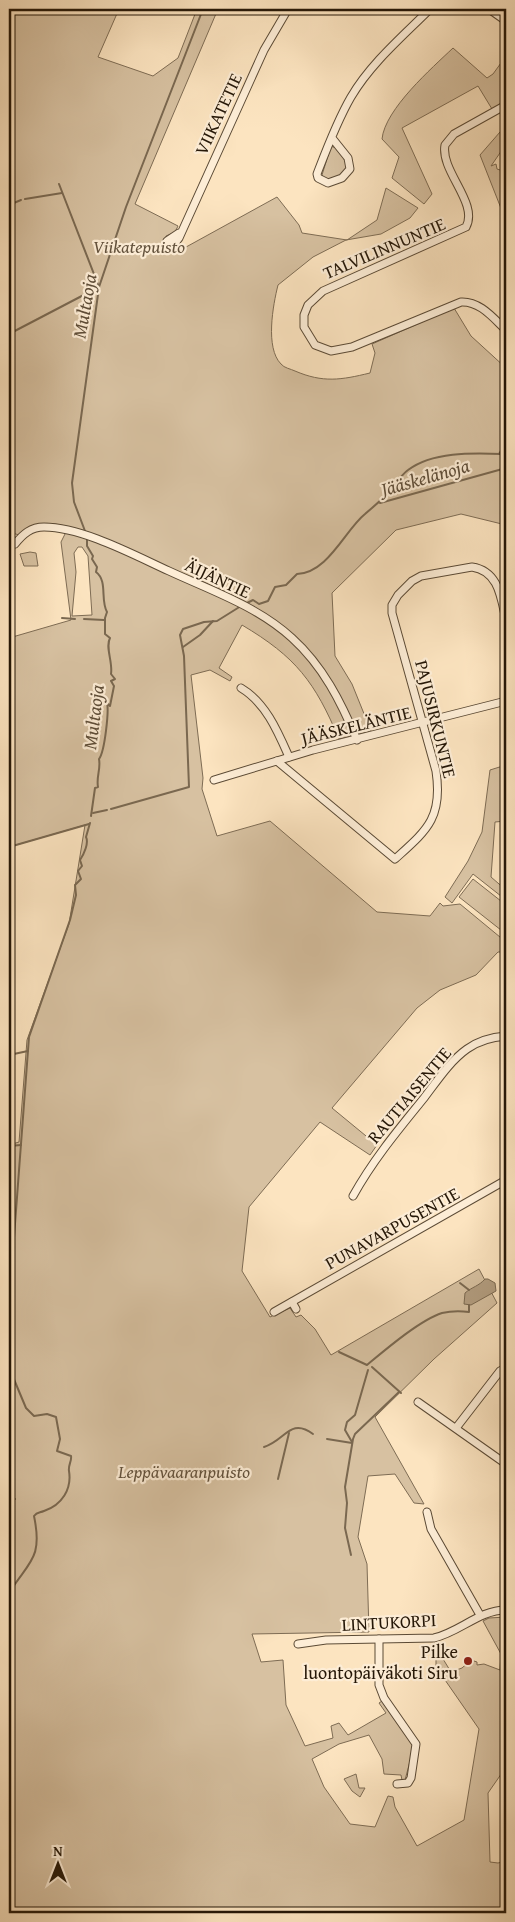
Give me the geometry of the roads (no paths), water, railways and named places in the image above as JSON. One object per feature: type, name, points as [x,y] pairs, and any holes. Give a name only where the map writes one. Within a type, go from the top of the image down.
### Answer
[{"type":"street","name":"VIIKATETIE","points":[[179,233],[264,50],[288,9]]},
{"type":"street","points":[[332,138],[348,158],[350,168],[342,178],[328,183],[323,182],[317,174],[332,138],[351,97],[361,83],[430,9]]},
{"type":"street","points":[[488,9],[506,21]]},
{"type":"street","name":"TALVILINNUNTIE","points":[[506,105],[458,132],[445,145],[445,154],[469,212],[469,220],[463,230],[323,291],[314,298],[306,310],[304,321],[306,332],[318,348],[326,350],[341,350],[457,302],[466,302],[482,308],[506,330]]},
{"type":"street","name":"ÄIJÄNTIE","points":[[15,544],[26,533],[39,528],[54,528],[87,537],[117,547],[254,611],[292,638],[316,664],[329,682],[357,740]]},
{"type":"street","name":"PAJUSIRKUNTIE","points":[[277,761],[394,859],[425,832],[437,808],[437,778],[392,613],[394,602],[405,588],[421,576],[466,568],[479,568],[492,577],[496,583],[506,620]]},
{"type":"street","points":[[242,688],[249,692],[275,726],[289,758]]},
{"type":"street","name":"JÄÄSKELÄNTIE","points":[[214,780],[277,761],[506,701]]},
{"type":"street","name":"RAUTIAISENTIE","points":[[353,1196],[374,1160],[454,1061],[468,1048],[482,1041],[506,1036]]},
{"type":"street","name":"PUNAVARPUSENTIE","points":[[274,1312],[506,1180]]},
{"type":"street","points":[[292,1302],[296,1309]]},
{"type":"street","points":[[456,1428],[500,1371],[506,1368]]},
{"type":"street","points":[[418,1402],[506,1464]]},
{"type":"street","points":[[427,1512],[431,1529],[480,1615]]},
{"type":"street","name":"LINTUKORPI","points":[[298,1644],[326,1640],[427,1639],[441,1636],[480,1615],[506,1610]]},
{"type":"street","points":[[379,1639],[380,1685],[384,1698],[416,1744],[411,1778],[408,1783],[397,1784]]},
{"type":"waterway","name":"Multaoja","points":[[85,531],[74,502],[72,483],[99,287],[126,207],[203,9]]},
{"type":"waterway","name":"Multaoja","points":[[9,334],[99,287],[59,184]]},
{"type":"waterway","points":[[25,199],[62,193]]},
{"type":"waterway","points":[[9,205],[21,200]]},
{"type":"waterway","points":[[499,454],[506,443]]},
{"type":"waterway","name":"Jääskelänoja","points":[[245,604],[253,600],[259,604],[268,601],[275,587],[286,585],[297,574],[308,572],[327,559],[358,521],[391,490],[403,474],[418,464],[429,459],[454,454],[504,454]]},
{"type":"waterway","name":"Jääskelänoja","points":[[380,503],[506,468]]},
{"type":"waterway","name":"Multaoja","points":[[87,539],[87,546],[97,567],[96,572],[102,580],[107,612],[105,634],[110,638],[108,646],[111,674],[115,679],[111,681],[114,686],[110,706],[107,703],[106,731],[99,759],[98,787],[95,788],[91,816]]},
{"type":"waterway","name":"Jääskelänoja","points":[[111,809],[189,787],[184,656],[180,635],[183,629],[204,622],[217,621],[241,606]]},
{"type":"waterway","points":[[62,618],[75,619]]},
{"type":"waterway","points":[[84,619],[104,620]]},
{"type":"waterway","points":[[183,647],[200,635],[213,621]]},
{"type":"waterway","name":"Jääskelänoja","points":[[93,813],[107,810]]},
{"type":"waterway","points":[[9,1304],[29,1037],[70,920],[76,895],[75,885],[81,879],[78,871],[82,866],[80,860],[86,849],[86,837],[90,823]]},
{"type":"waterway","points":[[9,847],[89,824]]},
{"type":"waterway","points":[[9,1055],[28,1051]]},
{"type":"waterway","points":[[9,1146],[21,1145]]},
{"type":"waterway","points":[[460,1283],[469,1290]]},
{"type":"waterway","points":[[339,1352],[367,1365],[424,1322],[442,1313],[469,1312],[469,1305]]},
{"type":"waterway","points":[[9,1341],[14,1361],[13,1377],[26,1408],[34,1416],[47,1414],[56,1417],[60,1439],[57,1451],[71,1456],[70,1478],[67,1490],[56,1505],[34,1516],[37,1542],[35,1551],[28,1566],[9,1593]]},
{"type":"waterway","points":[[372,1367],[401,1393]]},
{"type":"waterway","points":[[352,1442],[345,1430],[347,1422],[355,1415],[368,1370]]},
{"type":"waterway","points":[[351,1555],[345,1528],[347,1503],[345,1487],[353,1439],[355,1434],[399,1392]]},
{"type":"waterway","points":[[264,1447],[293,1429],[305,1429],[313,1434]]},
{"type":"waterway","points":[[278,1479],[289,1433]]},
{"type":"waterway","points":[[327,1439],[352,1443]]},
{"type":"waterway","points":[[9,1499],[15,1499]]},
{"type":"waterway","points":[[9,1701],[12,1707],[9,1719]]},
{"type":"place","name":"Pilke luontopäiväkoti Siru","points":[[468,1661]]},
{"type":"park label","name":"Viikatepuisto","points":[[139,246]]},
{"type":"park label","name":"Leppävaaranpuisto","points":[[184,1471]]}]
